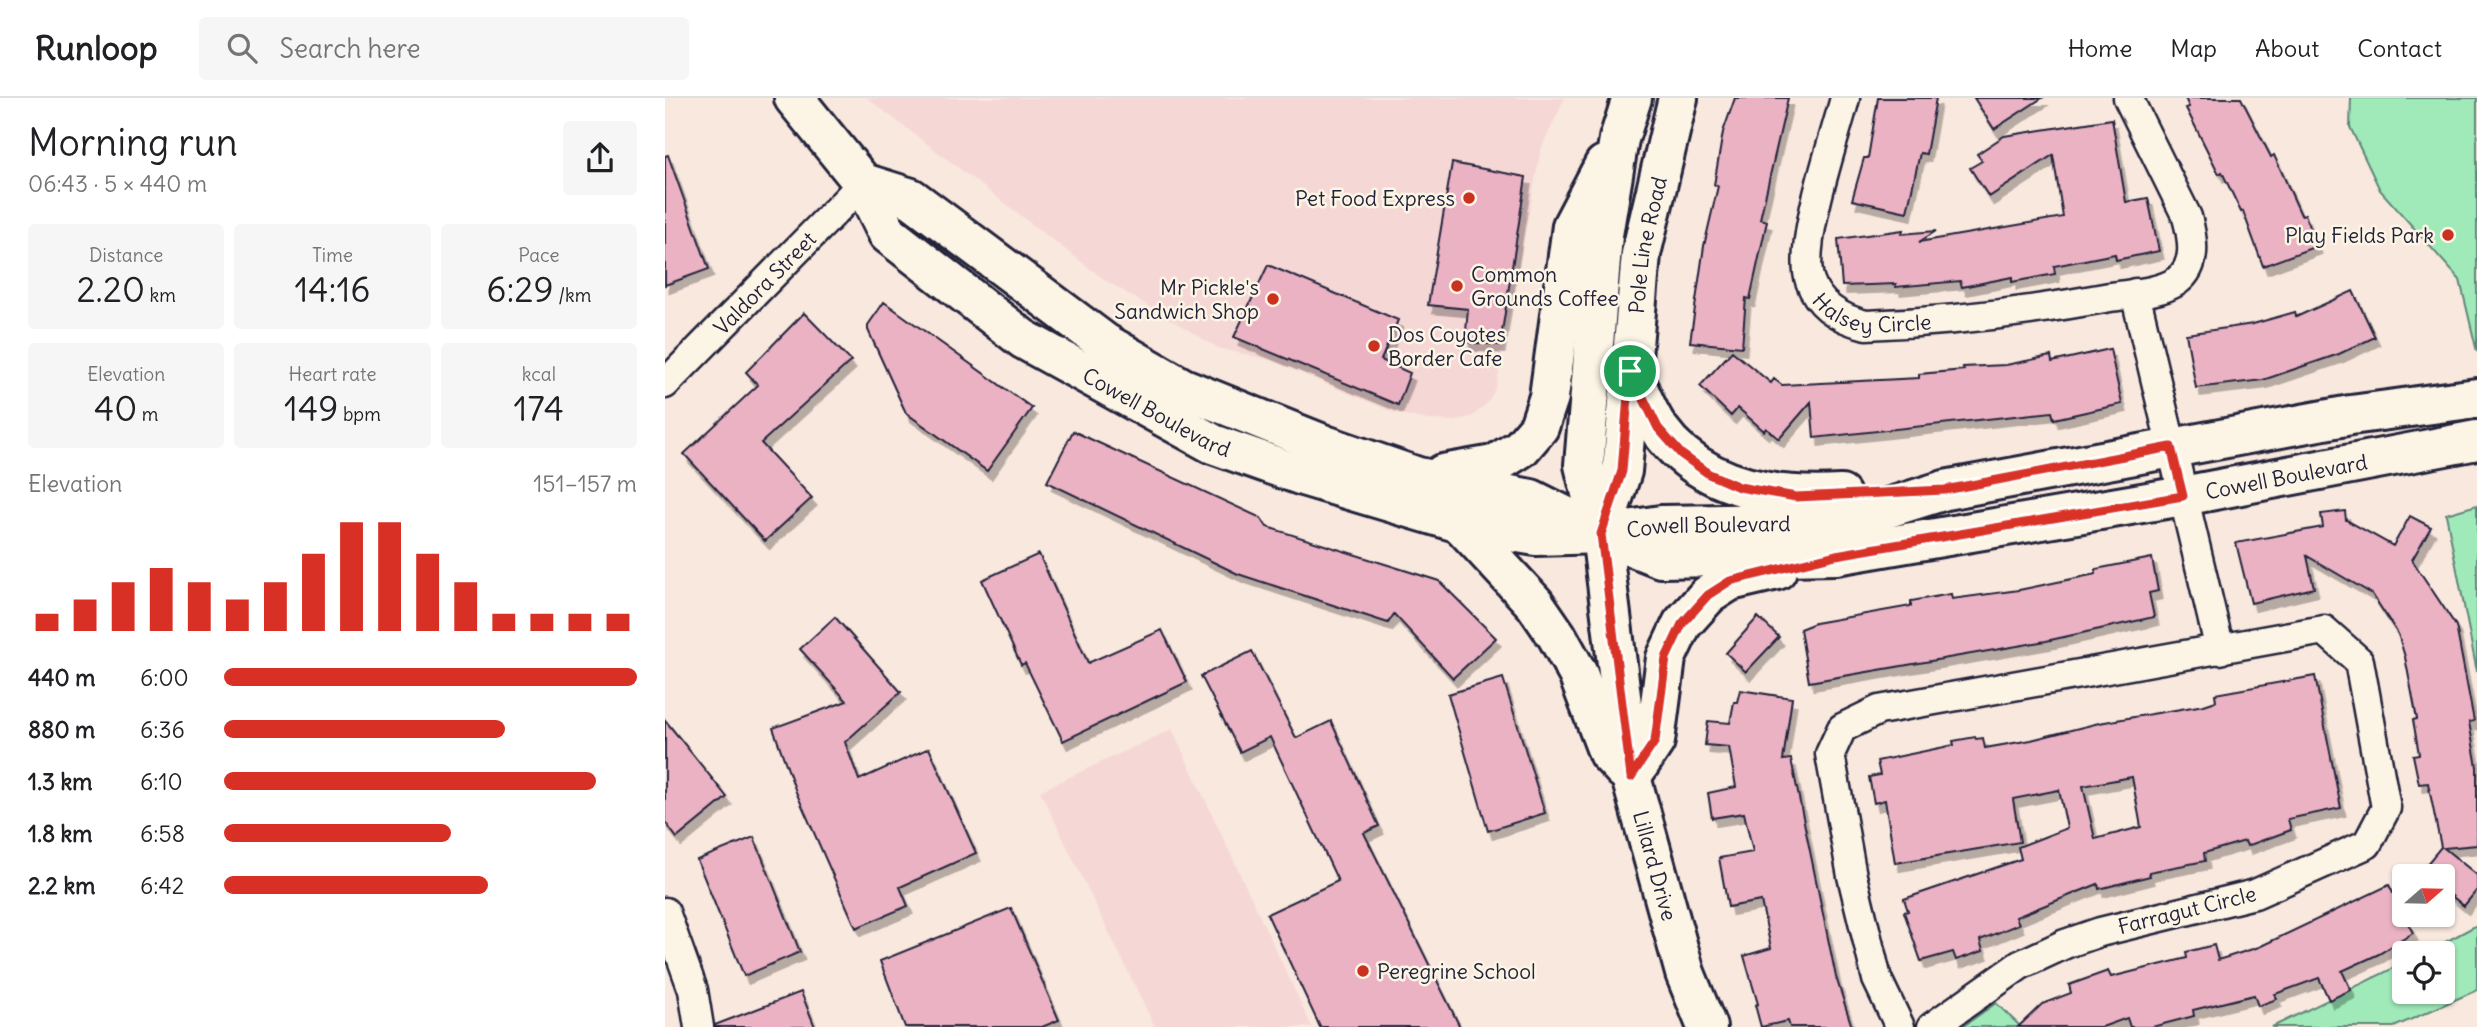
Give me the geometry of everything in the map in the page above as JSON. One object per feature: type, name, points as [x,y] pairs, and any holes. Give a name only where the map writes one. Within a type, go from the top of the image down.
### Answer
[{"type":"main road","name":"Cowell Boulevard","points":[[794,98],[863,183],[888,234],[1023,339],[1213,444],[1306,477],[1460,523],[1535,536],[1601,534],[1661,525],[1794,523],[1862,516],[1945,490],[2351,415],[2477,398]]},
{"type":"main road","name":"Pole Line Road","points":[[1601,534],[1584,465],[1603,235],[1619,139],[1632,98]]},
{"type":"main road","name":"Pole Line Road","points":[[1601,534],[1622,471],[1641,254],[1678,98]]},
{"type":"main road","points":[[1418,477],[1494,465],[1521,448],[1539,427],[1549,397],[1571,226],[1619,139]]},
{"type":"main road","name":"Cowell Boulevard","points":[[863,183],[911,198],[1105,343],[1184,388],[1325,445],[1418,477],[1531,499],[1601,534],[1661,558],[1836,555],[2183,496],[2477,440]]},
{"type":"main road","points":[[1630,371],[1658,428],[1681,454],[1709,474],[1739,487],[1796,497],[1945,490]]},
{"type":"main road","points":[[1460,523],[1535,604],[1557,636],[1578,674],[1608,754],[1631,777],[1655,741],[1666,658],[1690,614],[1708,595],[1730,581],[1836,555]]},
{"type":"main road","name":"Lillard Drive","points":[[1601,534],[1631,777],[1685,973],[1707,1027]]},
{"type":"street","name":"Halsey Circle","points":[[1845,98],[1815,211],[1809,251],[1809,279],[1818,299],[1831,311],[1847,321],[1866,325],[2014,314],[2135,293],[2176,281],[2192,260],[2193,237],[2187,217],[2129,98]]},
{"type":"street","name":"Valdora Street","points":[[665,384],[863,183]]},
{"type":"street","points":[[2135,293],[2220,650]]},
{"type":"street","name":"Farragut Circle","points":[[1900,1027],[1877,979],[1852,876],[1830,754],[1842,728],[1879,710],[2323,630],[2359,661],[2386,808],[2367,844],[2255,894],[2100,932],[2065,944],[2020,965],[1932,1027]]},
{"type":"street","points":[[665,912],[693,990],[699,1027]]},
{"type":"shaded area","points":[[867,98],[1565,98],[1541,149],[1496,387],[1488,402],[1473,416],[1456,421],[1428,420],[1395,413],[1270,360],[1218,348],[1105,280]]},
{"type":"shaded area","points":[[1172,729],[1312,1027],[1155,1027],[1040,791]]},
{"type":"green space","name":"Play Fields Park","points":[[2351,98],[2477,98],[2477,352],[2460,280],[2380,190],[2350,127]]},
{"type":"green space","points":[[2477,505],[2477,672],[2446,514]]},
{"type":"green space","points":[[2477,925],[2477,990],[2455,1000],[2455,941],[2447,941]]},
{"type":"green space","points":[[2392,969],[2392,1004],[2446,1004],[2394,1027],[2272,1027]]},
{"type":"green space","points":[[1996,1003],[2021,1027],[1962,1027]]},
{"type":"building","points":[[1735,98],[1788,98],[1760,219],[1767,221],[1750,299],[1746,298],[1742,347],[1690,342],[1704,246],[1718,186],[1714,185],[1723,132]]},
{"type":"building","points":[[1878,98],[1936,98],[1926,154],[1920,153],[1907,212],[1852,200],[1864,158],[1868,158]]},
{"type":"building","points":[[1974,98],[2042,98],[1994,129]]},
{"type":"building","points":[[2185,98],[2241,98],[2271,157],[2274,155],[2301,215],[2305,214],[2317,246],[2263,266],[2243,211],[2241,212],[2222,172],[2219,174],[2186,108],[2189,107]]},
{"type":"building","points":[[2112,119],[2126,202],[2148,198],[2159,251],[2116,260],[2115,254],[2054,266],[2055,274],[2012,282],[2012,277],[1962,287],[1960,281],[1896,287],[1896,284],[1842,286],[1838,239],[1903,230],[1902,234],[1936,231],[1919,242],[2063,217],[2053,155],[1989,197],[1970,168],[1982,161],[1977,154],[2004,136]]},
{"type":"building","points":[[668,155],[709,269],[665,285],[665,156]]},
{"type":"building","points":[[1452,163],[1526,177],[1500,345],[1465,342],[1468,309],[1428,305]]},
{"type":"building","points":[[1268,265],[1398,320],[1381,360],[1410,373],[1398,405],[1234,337]]},
{"type":"building","points":[[2353,291],[2375,337],[2339,354],[2263,380],[2196,388],[2186,334],[2253,324],[2295,312],[2296,317]]},
{"type":"building","points":[[884,302],[1032,408],[987,471],[906,413],[868,330],[868,325]]},
{"type":"building","points":[[804,313],[851,361],[761,443],[812,498],[765,541],[684,454],[758,385],[746,372]]},
{"type":"building","points":[[2110,349],[2122,404],[2054,419],[2052,412],[1814,438],[1811,402],[1779,439],[1766,428],[1764,431],[1738,408],[1731,416],[1700,386],[1732,351],[1771,383],[1774,379],[1782,385],[1919,378],[1919,374],[1964,370],[1963,367],[2006,365],[2051,356],[2052,362]]},
{"type":"building","points":[[1073,431],[1261,518],[1267,527],[1439,581],[1496,638],[1453,678],[1394,614],[1388,623],[1238,574],[1047,482]]},
{"type":"building","points":[[2345,511],[2346,520],[2393,546],[2410,516],[2431,527],[2412,560],[2456,626],[2474,721],[2469,722],[2477,767],[2477,845],[2444,848],[2477,875],[2477,890],[2464,906],[2455,899],[2455,864],[2427,864],[2441,847],[2428,783],[2419,784],[2413,755],[2419,754],[2413,720],[2417,719],[2405,657],[2398,634],[2372,594],[2307,556],[2314,588],[2251,603],[2236,543],[2323,527],[2321,514]]},
{"type":"building","points":[[1039,554],[1088,663],[1162,630],[1187,682],[1063,741],[1025,663],[1021,665],[982,580]]},
{"type":"building","points":[[2152,558],[2158,591],[2149,593],[2154,617],[2046,641],[1809,682],[1800,629],[1815,623],[1911,606],[1911,601],[1951,594],[1952,599],[2019,590],[2096,574],[2096,569]]},
{"type":"building","points":[[835,617],[901,692],[845,742],[859,780],[929,748],[976,853],[900,887],[908,906],[856,928],[796,792],[773,728],[847,701],[800,649]]},
{"type":"building","points":[[1758,617],[1779,637],[1746,672],[1726,653]]},
{"type":"building","points":[[1252,651],[1296,738],[1331,721],[1379,826],[1364,833],[1460,1027],[1320,1027],[1267,914],[1338,881],[1270,737],[1240,752],[1201,676]]},
{"type":"building","points":[[2315,676],[2341,808],[2288,819],[2291,830],[2247,846],[2245,841],[2204,853],[2205,861],[2149,872],[2150,876],[2099,889],[2098,884],[2016,917],[2019,924],[1980,940],[1983,951],[1956,960],[1953,952],[1921,961],[1904,912],[1908,911],[1904,899],[2021,859],[2018,847],[2067,828],[2059,790],[2013,799],[2020,842],[1895,863],[1885,800],[1874,803],[1869,777],[1880,775],[1877,761],[1954,745],[1953,741],[1975,737],[1983,738],[1985,748],[2031,740],[2099,723],[2204,705],[2216,701],[2215,694]],"holes":[[[2132,777],[2141,827],[2095,839],[2083,786]]]},
{"type":"building","points":[[1503,678],[1545,813],[1488,831],[1448,694]]},
{"type":"building","points":[[1740,690],[1792,698],[1783,760],[1791,759],[1836,977],[1852,1027],[1790,1027],[1788,1021],[1761,1027],[1755,1005],[1758,1004],[1744,956],[1771,948],[1761,901],[1728,907],[1719,858],[1753,852],[1744,813],[1712,818],[1708,793],[1736,787],[1729,747],[1705,745],[1708,721],[1730,723],[1734,702],[1737,702]]},
{"type":"building","points":[[665,720],[727,797],[677,838],[665,822]]},
{"type":"building","points":[[754,837],[800,952],[744,976],[697,860]]},
{"type":"building","points":[[2389,885],[2392,891],[2392,928],[2410,928],[2413,933],[2400,941],[2392,941],[2392,946],[2379,954],[2342,971],[2351,990],[2329,1000],[2319,978],[2275,994],[2277,999],[2258,1006],[2254,995],[2193,1010],[2194,1016],[2152,1027],[2130,1027],[2127,1018],[2102,1027],[2018,1027],[2042,1004],[2071,993],[2069,985],[2108,971],[2111,977],[2187,958],[2186,952],[2214,945],[2218,960],[2259,947]]},
{"type":"building","points":[[1011,908],[1059,1020],[1042,1027],[905,1027],[880,961]]},
{"type":"building","points":[[801,992],[815,1027],[715,1027],[715,1025]]},
{"type":"place","name":"Pet Food Express","points":[[1469,198]]},
{"type":"place","name":"Play Fields Park","points":[[2448,235]]},
{"type":"place","name":"Common Grounds Coffee","points":[[1457,286]]},
{"type":"place","name":"Mr Pickle's Sandwich Shop","points":[[1273,299]]},
{"type":"place","name":"Dos Coyotes Border Cafe","points":[[1374,346]]},
{"type":"place","name":"Peregrine School","points":[[1363,971]]},
{"type":"route","points":[[1630,371],[1658,428],[1681,454],[1709,474],[1739,487],[1796,497],[1945,490],[2171,447],[2183,496],[1836,555],[1730,581],[1708,595],[1682,624],[1666,658],[1655,741],[1631,777],[1601,534],[1622,471],[1630,371]]}]
